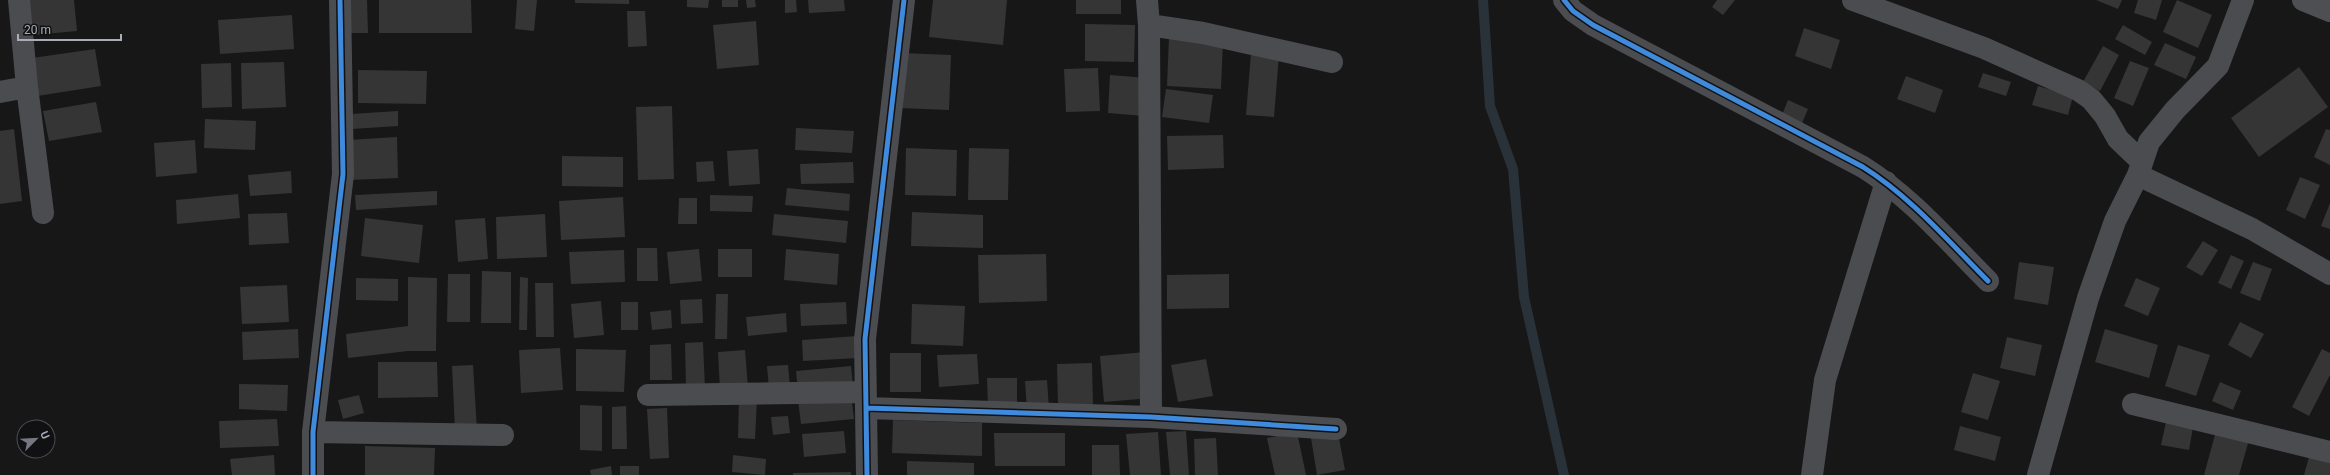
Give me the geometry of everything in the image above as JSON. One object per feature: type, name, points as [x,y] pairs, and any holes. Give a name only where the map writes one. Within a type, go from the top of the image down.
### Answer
[{"type":"main road","points":[[2303,0],[2330,11]]},
{"type":"street","points":[[19,0],[27,87],[43,213]]},
{"type":"street","points":[[313,475],[313,432],[343,174],[340,0]]},
{"type":"street","points":[[867,475],[865,339],[904,0]]},
{"type":"street","points":[[1147,0],[1149,25],[1151,417]]},
{"type":"street","points":[[1564,0],[1573,10],[1593,25],[1862,167],[1886,182],[1906,198],[1988,281]]},
{"type":"street","points":[[1853,0],[1984,48],[2078,90],[2091,99],[2105,116],[2139,176],[2174,191],[2252,229],[2330,274]]},
{"type":"street","points":[[2038,475],[2088,298],[2115,221],[2139,176],[2149,142],[2174,110],[2218,66],[2243,0]]},
{"type":"street","points":[[1149,25],[1203,33],[1332,62]]},
{"type":"street","points":[[0,92],[27,87]]},
{"type":"street","points":[[1812,475],[1825,380],[1886,182]]},
{"type":"street","points":[[648,395],[866,400],[1336,429]]},
{"type":"street","points":[[2133,404],[2330,452]]},
{"type":"street","points":[[313,432],[503,435]]},
{"type":"building","points":[[20,0],[74,0],[77,31],[23,36]]},
{"type":"building","points":[[348,0],[367,0],[368,33],[348,33]]},
{"type":"building","points":[[379,0],[471,0],[472,33],[379,33]]},
{"type":"building","points":[[517,0],[537,0],[534,31],[515,29]]},
{"type":"building","points":[[575,0],[629,0],[629,4],[575,3]]},
{"type":"building","points":[[687,0],[709,0],[708,8],[687,7]]},
{"type":"building","points":[[722,0],[738,0],[738,7],[722,7]]},
{"type":"building","points":[[746,0],[755,0],[756,7],[747,8]]},
{"type":"building","points":[[785,0],[796,0],[797,12],[785,13]]},
{"type":"building","points":[[808,0],[844,0],[845,11],[809,13]]},
{"type":"building","points":[[933,0],[1007,0],[1003,45],[929,37]]},
{"type":"building","points":[[1076,0],[1121,0],[1121,14],[1076,14]]},
{"type":"building","points":[[1717,0],[1735,0],[1723,15],[1712,7]]},
{"type":"building","points":[[2096,0],[2122,0],[2118,9]]},
{"type":"building","points":[[2138,0],[2162,0],[2156,20],[2134,13]]},
{"type":"building","points":[[2177,0],[2212,15],[2198,48],[2163,32]]},
{"type":"building","points":[[627,11],[645,11],[647,46],[628,47]]},
{"type":"building","points":[[292,15],[294,49],[220,54],[218,20]]},
{"type":"building","points":[[756,21],[759,65],[717,69],[713,25]]},
{"type":"building","points":[[1085,24],[1135,25],[1134,62],[1085,61]]},
{"type":"building","points":[[2123,25],[2152,42],[2145,55],[2115,39]]},
{"type":"building","points":[[1804,28],[1840,40],[1831,69],[1795,56]]},
{"type":"building","points":[[1169,37],[1223,40],[1221,89],[1167,86]]},
{"type":"building","points":[[2165,43],[2196,57],[2186,79],[2154,65]]},
{"type":"building","points":[[2103,46],[2119,55],[2100,91],[2083,82]]},
{"type":"building","points":[[95,49],[101,86],[31,97],[25,59]]},
{"type":"building","points":[[902,53],[951,55],[949,110],[900,108]]},
{"type":"building","points":[[1251,53],[1279,55],[1274,117],[1246,115]]},
{"type":"building","points":[[2130,61],[2149,68],[2133,106],[2114,98]]},
{"type":"building","points":[[284,62],[286,107],[242,109],[241,63]]},
{"type":"building","points":[[231,63],[232,107],[202,108],[201,64]]},
{"type":"building","points":[[2299,67],[2328,107],[2259,157],[2231,118]]},
{"type":"building","points":[[1098,68],[1100,111],[1066,112],[1064,69]]},
{"type":"building","points":[[358,70],[427,71],[426,104],[358,103]]},
{"type":"building","points":[[1983,73],[2011,82],[2006,96],[1978,87]]},
{"type":"building","points":[[1110,75],[1147,78],[1144,116],[1108,113]]},
{"type":"building","points":[[1906,76],[1943,90],[1935,113],[1897,99]]},
{"type":"building","points":[[2038,86],[2073,96],[2068,115],[2032,105]]},
{"type":"building","points":[[1166,89],[1213,95],[1209,123],[1162,117]]},
{"type":"building","points":[[1788,100],[1808,109],[1800,128],[1780,120]]},
{"type":"building","points":[[96,102],[102,132],[49,141],[43,111]]},
{"type":"building","points":[[672,106],[674,179],[638,180],[636,107]]},
{"type":"building","points":[[398,111],[398,126],[352,129],[351,114]]},
{"type":"building","points":[[205,119],[256,121],[255,150],[204,148]]},
{"type":"building","points":[[796,128],[854,131],[852,153],[795,150]]},
{"type":"building","points":[[14,129],[22,201],[0,204],[0,131]]},
{"type":"building","points":[[2326,129],[2330,130],[2330,165],[2314,157]]},
{"type":"building","points":[[1223,135],[1224,168],[1168,170],[1167,136]]},
{"type":"building","points":[[397,137],[398,178],[350,180],[348,140]]},
{"type":"building","points":[[195,140],[197,173],[156,177],[154,143]]},
{"type":"building","points":[[906,148],[957,150],[956,196],[905,195]]},
{"type":"building","points":[[969,148],[1009,149],[1008,200],[968,200]]},
{"type":"building","points":[[758,149],[760,184],[729,186],[727,151]]},
{"type":"building","points":[[562,156],[623,157],[623,187],[562,186]]},
{"type":"building","points":[[713,161],[715,181],[697,182],[696,162]]},
{"type":"building","points":[[853,162],[854,183],[801,184],[800,164]]},
{"type":"building","points":[[291,171],[292,193],[250,196],[248,175]]},
{"type":"building","points":[[2300,177],[2320,185],[2305,219],[2286,210]]},
{"type":"building","points":[[787,188],[850,194],[849,211],[785,205]]},
{"type":"building","points":[[437,191],[437,205],[356,210],[355,195]]},
{"type":"building","points":[[238,194],[240,218],[177,224],[176,200]]},
{"type":"building","points":[[710,195],[753,196],[752,212],[710,211]]},
{"type":"building","points":[[623,197],[625,237],[561,240],[559,201]]},
{"type":"building","points":[[679,198],[697,198],[697,224],[678,224]]},
{"type":"building","points":[[2330,203],[2330,229],[2321,226]]},
{"type":"building","points":[[912,212],[983,215],[983,248],[911,246]]},
{"type":"building","points":[[287,213],[289,243],[249,245],[248,214]]},
{"type":"building","points":[[545,214],[547,257],[497,259],[496,217]]},
{"type":"building","points":[[774,214],[848,221],[846,243],[772,235]]},
{"type":"building","points":[[365,218],[423,225],[419,263],[361,256]]},
{"type":"building","points":[[485,218],[488,259],[458,262],[455,220]]},
{"type":"building","points":[[2203,241],[2218,250],[2202,276],[2186,267]]},
{"type":"building","points":[[637,248],[657,248],[658,281],[637,281]]},
{"type":"building","points":[[699,249],[702,281],[670,284],[667,252]]},
{"type":"building","points":[[718,249],[752,249],[752,277],[718,277]]},
{"type":"building","points":[[786,249],[839,254],[837,285],[784,280]]},
{"type":"building","points":[[624,250],[625,282],[571,284],[569,252]]},
{"type":"building","points":[[1046,254],[1047,301],[979,303],[978,255]]},
{"type":"building","points":[[2231,255],[2244,261],[2231,289],[2218,283]]},
{"type":"building","points":[[2019,262],[2054,267],[2048,305],[2014,299]]},
{"type":"building","points":[[2253,262],[2272,269],[2260,301],[2240,293]]},
{"type":"building","points":[[482,271],[511,272],[511,323],[481,323]]},
{"type":"building","points":[[448,274],[470,274],[470,322],[447,322]]},
{"type":"building","points":[[1229,274],[1229,308],[1167,309],[1167,275]]},
{"type":"building","points":[[408,277],[437,278],[436,351],[408,351],[348,358],[346,334],[408,326]]},
{"type":"building","points":[[520,277],[528,278],[527,330],[519,330]]},
{"type":"building","points":[[356,278],[398,279],[398,301],[356,300]]},
{"type":"building","points":[[2136,278],[2160,288],[2148,316],[2124,306]]},
{"type":"building","points":[[535,283],[553,283],[554,337],[536,337]]},
{"type":"building","points":[[287,285],[289,322],[242,324],[240,287]]},
{"type":"building","points":[[716,294],[728,294],[727,339],[715,339]]},
{"type":"building","points":[[702,299],[703,323],[681,324],[680,300]]},
{"type":"building","points":[[601,301],[604,335],[574,338],[571,304]]},
{"type":"building","points":[[621,302],[638,302],[638,330],[621,330]]},
{"type":"building","points":[[846,302],[847,324],[801,326],[800,304]]},
{"type":"building","points":[[912,304],[965,306],[963,346],[911,344]]},
{"type":"building","points":[[671,310],[672,328],[652,330],[650,312]]},
{"type":"building","points":[[786,313],[787,332],[748,336],[746,317]]},
{"type":"building","points":[[2240,322],[2264,334],[2251,358],[2228,345]]},
{"type":"building","points":[[298,329],[299,358],[243,360],[242,332]]},
{"type":"building","points":[[2105,329],[2158,345],[2149,378],[2095,362]]},
{"type":"building","points":[[857,336],[858,358],[803,361],[802,340]]},
{"type":"building","points":[[2007,337],[2042,345],[2035,376],[2000,368]]},
{"type":"building","points":[[703,342],[705,389],[686,389],[685,343]]},
{"type":"building","points":[[671,344],[672,380],[650,380],[650,345]]},
{"type":"building","points":[[2178,345],[2210,355],[2196,396],[2165,386]]},
{"type":"building","points":[[560,348],[563,390],[521,393],[519,350]]},
{"type":"building","points":[[576,349],[626,350],[624,392],[576,391]]},
{"type":"building","points":[[2322,349],[2330,353],[2330,375],[2309,416],[2292,407]]},
{"type":"building","points":[[745,350],[748,388],[720,390],[718,352]]},
{"type":"building","points":[[1146,352],[1151,398],[1104,402],[1100,356]]},
{"type":"building","points":[[890,353],[921,353],[921,392],[890,392]]},
{"type":"building","points":[[977,354],[979,384],[939,387],[937,355]]},
{"type":"building","points":[[1206,359],[1213,396],[1178,402],[1171,365]]},
{"type":"building","points":[[378,362],[437,362],[438,397],[378,398]]},
{"type":"building","points":[[1092,363],[1093,405],[1058,406],[1057,364]]},
{"type":"building","points":[[473,365],[477,430],[455,430],[452,366]]},
{"type":"building","points":[[788,365],[790,387],[769,389],[767,366]]},
{"type":"building","points":[[851,366],[853,386],[798,391],[796,371]]},
{"type":"building","points":[[1973,373],[2000,381],[1988,420],[1961,412]]},
{"type":"building","points":[[987,378],[1017,378],[1017,407],[988,408]]},
{"type":"building","points":[[1047,380],[1049,409],[1027,410],[1025,381]]},
{"type":"building","points":[[2220,382],[2241,391],[2233,410],[2212,401]]},
{"type":"building","points":[[239,384],[288,385],[287,411],[239,409]]},
{"type":"building","points":[[359,395],[364,413],[343,419],[338,400]]},
{"type":"building","points":[[851,395],[854,419],[801,424],[798,400]]},
{"type":"building","points":[[739,399],[757,399],[755,439],[738,438]]},
{"type":"building","points":[[580,405],[602,406],[602,451],[580,450]]},
{"type":"building","points":[[626,406],[627,449],[612,449],[612,407]]},
{"type":"building","points":[[667,408],[669,458],[650,459],[647,409]]},
{"type":"building","points":[[788,416],[790,433],[773,435],[771,417]]},
{"type":"building","points":[[277,419],[279,446],[220,448],[219,421]]},
{"type":"building","points":[[893,420],[982,423],[982,456],[892,453]]},
{"type":"building","points":[[2166,422],[2193,427],[2189,450],[2161,445]]},
{"type":"building","points":[[1960,426],[2001,437],[1995,461],[1954,450]]},
{"type":"building","points":[[844,431],[846,453],[804,457],[802,434]]},
{"type":"building","points":[[1186,431],[1189,475],[1170,475],[1166,432]]},
{"type":"building","points":[[2216,431],[2249,440],[2239,475],[2204,475]]},
{"type":"building","points":[[1158,432],[1161,475],[1130,475],[1126,434]]},
{"type":"building","points":[[1297,432],[1306,475],[1275,475],[1267,438]]},
{"type":"building","points":[[994,433],[1065,433],[1065,466],[995,466]]},
{"type":"building","points":[[1338,433],[1345,470],[1317,475],[1311,438]]},
{"type":"building","points":[[1216,438],[1218,475],[1195,475],[1194,439]]},
{"type":"building","points":[[1092,445],[1119,445],[1120,475],[1092,475]]},
{"type":"building","points":[[365,446],[435,448],[434,475],[365,475]]},
{"type":"building","points":[[274,455],[275,475],[232,475],[230,459]]},
{"type":"building","points":[[733,455],[766,459],[765,475],[732,472]]},
{"type":"building","points":[[2309,457],[2330,463],[2330,475],[2304,475]]},
{"type":"building","points":[[907,461],[974,463],[974,475],[907,475]]},
{"type":"building","points":[[611,466],[612,475],[591,475],[590,470]]},
{"type":"building","points":[[620,466],[639,466],[639,475],[620,475]]},
{"type":"building","points":[[851,472],[851,475],[793,475],[793,473]]},
{"type":"waterway","points":[[1483,0],[1490,106],[1513,169],[1524,297],[1564,475]]},
{"type":"cycle path","points":[[313,475],[313,432],[343,174],[340,0]]},
{"type":"cycle path","points":[[867,475],[865,339],[904,0]]},
{"type":"cycle path","points":[[1564,0],[1573,11],[1593,25],[1863,167],[1881,179],[1913,206],[1944,235],[1988,281]]},
{"type":"cycle path","points":[[866,408],[1151,417],[1336,429]]}]
